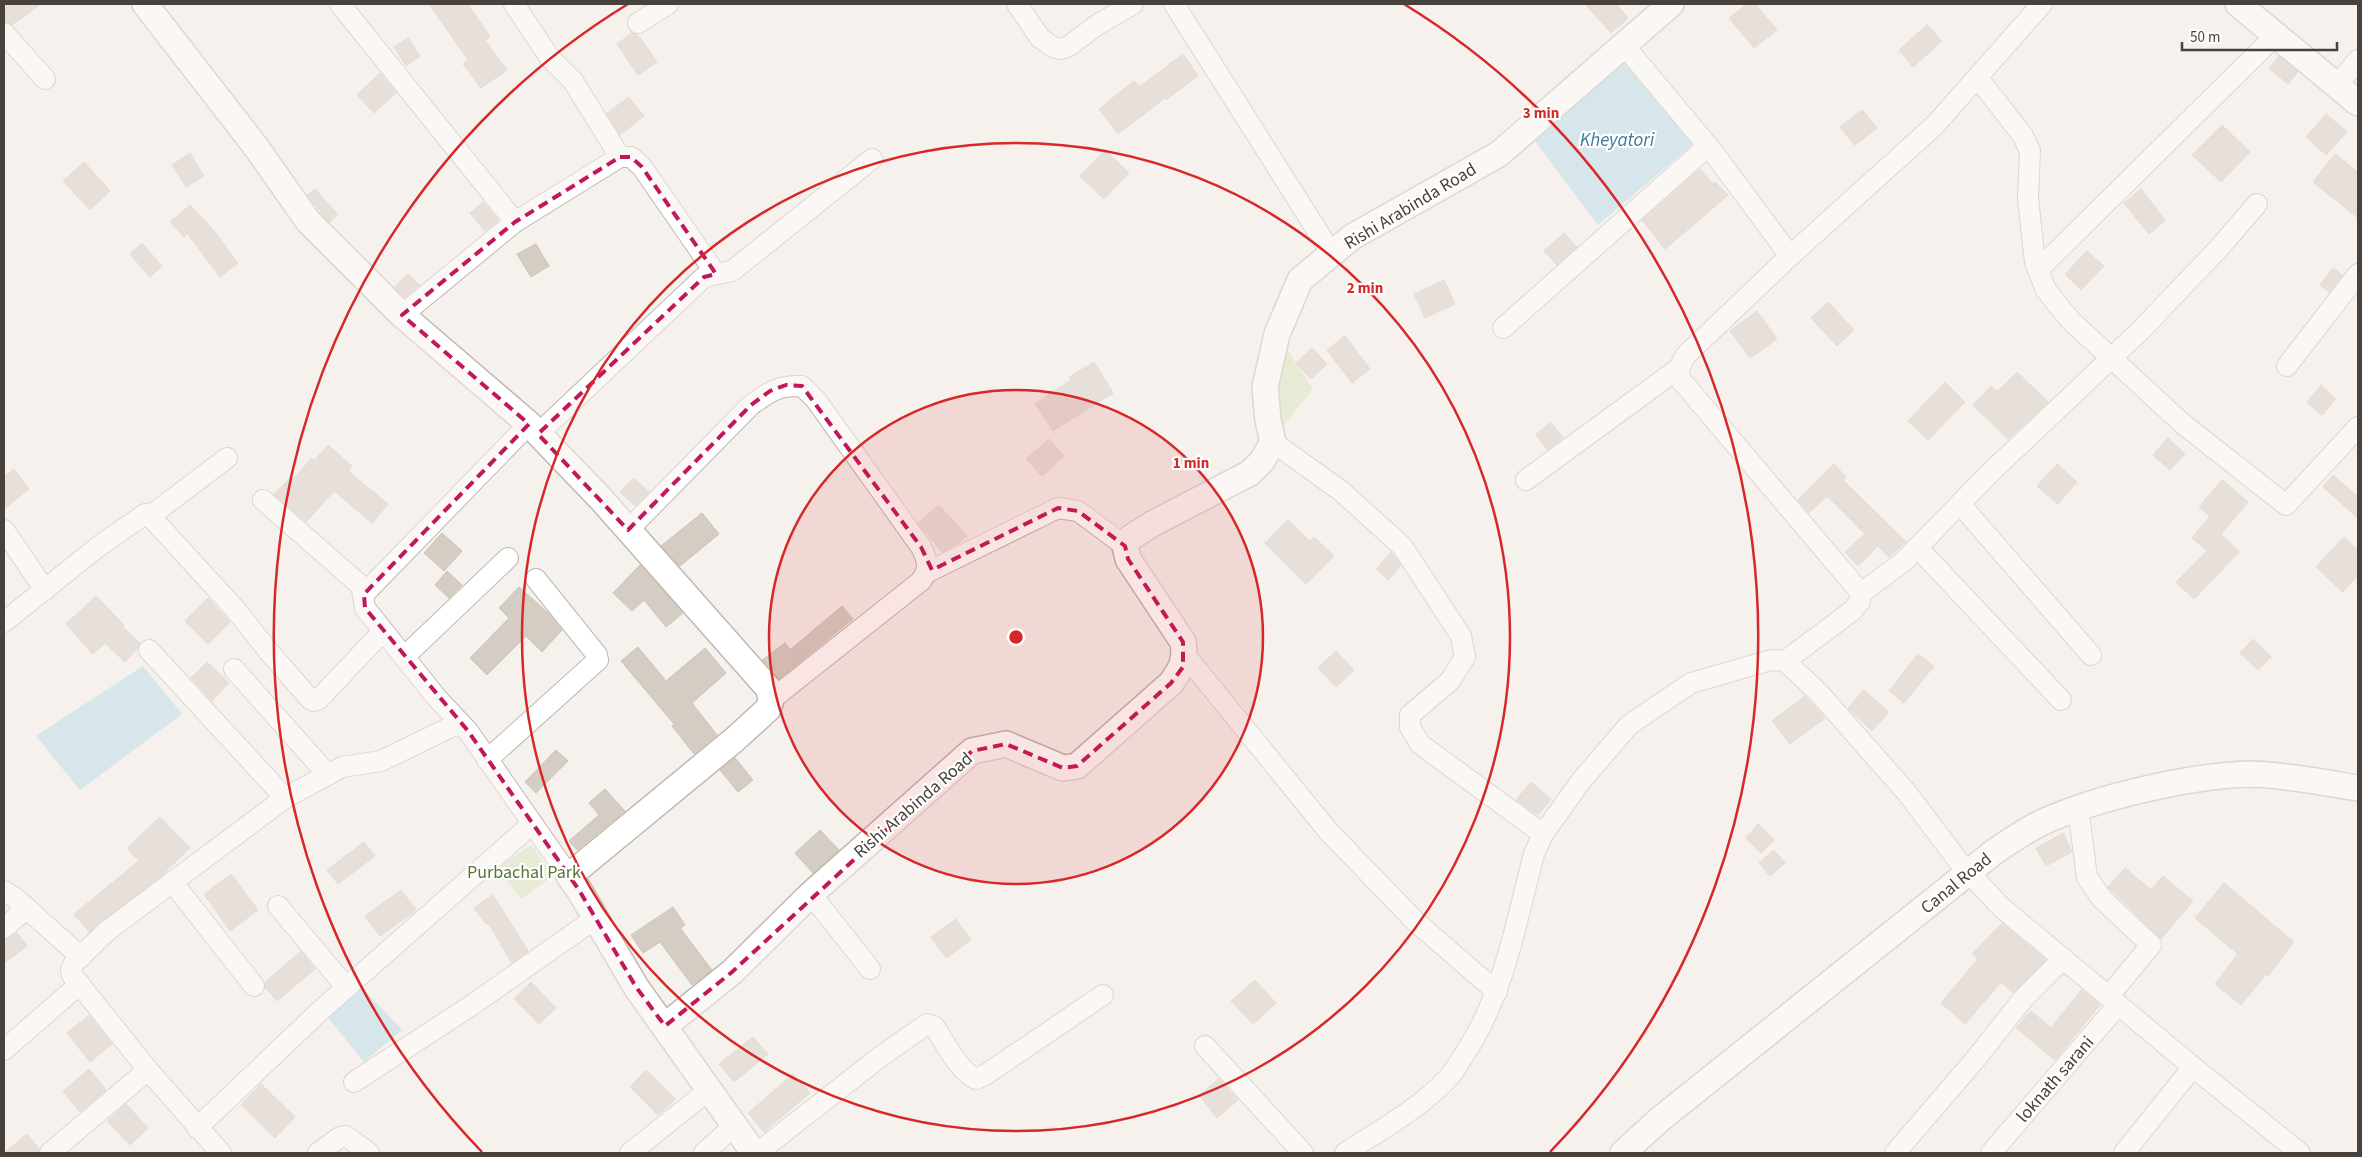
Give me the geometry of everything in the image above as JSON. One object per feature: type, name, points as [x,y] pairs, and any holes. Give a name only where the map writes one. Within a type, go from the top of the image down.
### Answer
[{"type":"street","points":[[145,4],[256,147],[308,221],[402,315],[533,429],[628,530],[769,689],[771,700],[768,709],[734,740],[569,876]]},
{"type":"street","points":[[340,4],[515,222]]},
{"type":"street","points":[[514,4],[550,58],[573,81],[620,157]]},
{"type":"street","points":[[638,23],[668,4]]},
{"type":"street","points":[[1017,4],[1040,38],[1053,47],[1061,49],[1069,46],[1133,4]]},
{"type":"street","points":[[1174,4],[1332,254]]},
{"type":"street","name":"Rishi Arabinda Road","points":[[1273,442],[1268,420],[1265,387],[1277,334],[1300,280],[1352,237],[1499,154],[1670,4]]},
{"type":"street","points":[[1526,480],[1679,368],[1686,355],[1790,256],[1935,125],[2042,4]]},
{"type":"street","points":[[2238,4],[2358,104]]},
{"type":"street","points":[[4,33],[45,79]]},
{"type":"street","points":[[2038,270],[2276,35]]},
{"type":"street","points":[[1623,44],[1708,146],[1790,256]]},
{"type":"street","points":[[2336,86],[2358,60]]},
{"type":"street","points":[[1978,78],[2023,136],[2030,150],[2028,198],[2035,262],[2046,290],[2070,320],[2183,424],[2286,505],[2358,427]]},
{"type":"street","points":[[1503,328],[1708,146]]},
{"type":"street","points":[[402,315],[515,222],[620,157],[631,157],[642,168],[716,274]]},
{"type":"street","points":[[872,159],[732,271],[704,277],[533,429],[364,594],[362,602],[364,608],[462,726],[487,760],[569,876],[636,987],[734,1126],[756,1153],[880,1057],[927,1024],[934,1026],[962,1068],[976,1078],[984,1075],[1103,996]]},
{"type":"street","points":[[1785,661],[1852,611],[1860,601],[1861,593],[1918,548],[1992,471],[2177,294],[2257,204]]},
{"type":"street","points":[[2287,366],[2358,274]]},
{"type":"street","points":[[1679,368],[1680,379],[1861,593]]},
{"type":"street","points":[[628,530],[751,406],[770,391],[786,385],[802,386],[816,400],[921,547],[928,561],[928,572]]},
{"type":"street","points":[[1125,546],[1130,538],[1152,524],[1250,473],[1262,461],[1273,442],[1341,492],[1402,546],[1461,636],[1465,657],[1450,681],[1410,715],[1410,727],[1420,744],[1543,834]]},
{"type":"street","points":[[150,516],[227,458]]},
{"type":"street","points":[[263,500],[358,584],[364,594]]},
{"type":"street","points":[[1960,504],[2091,655]]},
{"type":"street","points":[[771,700],[921,580],[928,572],[1058,508],[1078,511],[1125,546],[1128,559],[1183,642],[1185,655],[1328,832],[1416,922],[1497,992]]},
{"type":"street","points":[[4,622],[141,515],[150,516],[236,609],[270,653],[310,699],[319,699],[383,631]]},
{"type":"street","points":[[4,530],[45,590]]},
{"type":"street","points":[[1918,548],[2061,700]]},
{"type":"street","points":[[404,657],[508,558]]},
{"type":"street","points":[[487,760],[598,660],[597,655],[536,579]]},
{"type":"street","points":[[149,650],[285,798]]},
{"type":"street","name":"Rishi Arabinda Road","points":[[665,1026],[732,972],[811,894],[972,751],[1006,744],[1063,768],[1077,766],[1171,683],[1182,667],[1185,655]]},
{"type":"street","points":[[1345,1153],[1412,1109],[1450,1076],[1485,1020],[1497,992],[1534,854],[1543,834],[1581,781],[1629,725],[1691,683],[1772,660],[1785,661],[1818,693],[1907,793],[1964,867],[2001,907],[2193,1067],[2300,1153]]},
{"type":"street","points":[[234,669],[328,775]]},
{"type":"street","points":[[221,1153],[197,1128],[148,1070],[72,975],[71,970],[81,956],[107,931],[285,798],[352,764],[381,761],[453,726],[462,726]]},
{"type":"street","name":"Canal Road","points":[[1623,1153],[1659,1120],[1964,867],[1994,852],[2041,823],[2078,808],[2164,786],[2211,777],[2251,774],[2358,788]]},
{"type":"street","name":"loknath sarani","points":[[1991,1153],[2113,1001],[2151,946],[2102,899],[2087,876],[2078,808]]},
{"type":"street","points":[[197,1128],[346,987],[532,824]]},
{"type":"street","points":[[173,883],[254,986]]},
{"type":"street","points":[[4,891],[81,956]]},
{"type":"street","points":[[811,894],[870,969]]},
{"type":"street","points":[[278,906],[346,987]]},
{"type":"street","points":[[4,928],[26,908]]},
{"type":"street","points":[[354,1082],[472,1005],[596,918]]},
{"type":"street","points":[[1895,1153],[2023,1000],[2063,959]]},
{"type":"street","points":[[4,1050],[80,984]]},
{"type":"street","points":[[1205,1046],[1304,1153]]},
{"type":"street","points":[[2124,1153],[2193,1067]]},
{"type":"street","points":[[50,1153],[148,1070]]},
{"type":"street","points":[[630,1153],[709,1090]]},
{"type":"street","points":[[704,1153],[734,1126]]},
{"type":"street","points":[[318,1153],[340,1137],[346,1136],[369,1153]]},
{"type":"highlighted area","points":[[620,157],[631,157],[642,167],[716,274],[704,277],[538,434],[628,530],[751,405],[770,391],[786,385],[802,386],[921,547],[932,570],[1058,508],[1078,511],[1125,546],[1128,559],[1183,642],[1183,667],[1171,683],[1077,766],[1063,768],[1006,744],[972,751],[732,972],[665,1026],[636,987],[579,890],[468,731],[365,608],[364,594],[529,424],[402,315],[515,222]]},
{"type":"green space","points":[[1280,339],[1313,389],[1282,427],[1268,420]]},
{"type":"green space","name":"Purbachal Park","points":[[532,845],[553,876],[521,899],[496,867]]},
{"type":"water","name":"Kheyatori","points":[[1623,61],[1693,144],[1598,225],[1535,141]]},
{"type":"water","points":[[143,666],[182,714],[80,790],[36,736]]},
{"type":"water","points":[[362,988],[402,1030],[364,1062],[322,1010]]},
{"type":"building","points":[[4,4],[41,4],[12,25],[4,21]]},
{"type":"building","points":[[429,4],[468,4],[490,37],[485,40],[507,70],[481,88],[463,64],[468,60]]},
{"type":"building","points":[[1585,4],[1616,4],[1628,18],[1611,33]]},
{"type":"building","points":[[1747,4],[1755,4],[1777,30],[1754,48],[1729,18]]},
{"type":"building","points":[[1927,25],[1942,41],[1913,67],[1899,50]]},
{"type":"building","points":[[632,33],[638,35],[657,62],[638,75],[617,44]]},
{"type":"building","points":[[408,38],[420,56],[406,66],[394,47]]},
{"type":"building","points":[[1183,54],[1198,76],[1166,100],[1165,98],[1118,134],[1099,109],[1134,81],[1139,87]]},
{"type":"building","points":[[2279,56],[2298,72],[2288,84],[2269,68]]},
{"type":"building","points":[[380,73],[396,93],[374,113],[357,95]]},
{"type":"building","points":[[629,97],[644,116],[620,135],[607,113]]},
{"type":"building","points":[[1862,110],[1877,128],[1855,145],[1840,127]]},
{"type":"building","points":[[2326,114],[2347,132],[2326,155],[2306,137]]},
{"type":"building","points":[[2222,125],[2250,152],[2221,182],[2192,155]]},
{"type":"building","points":[[1105,150],[1129,173],[1104,199],[1080,176]]},
{"type":"building","points":[[190,153],[204,176],[186,187],[172,165]]},
{"type":"building","points":[[2335,154],[2358,172],[2358,218],[2313,182]]},
{"type":"building","points":[[84,162],[110,191],[90,210],[63,181]]},
{"type":"building","points":[[1700,169],[1713,184],[1715,182],[1728,195],[1665,249],[1642,220]]},
{"type":"building","points":[[315,189],[338,215],[329,222],[307,195]]},
{"type":"building","points":[[2141,189],[2165,220],[2149,234],[2124,203]]},
{"type":"building","points":[[483,202],[498,220],[485,231],[470,213]]},
{"type":"building","points":[[190,205],[214,231],[238,263],[220,277],[187,233],[184,237],[170,222]]},
{"type":"building","points":[[1564,233],[1577,247],[1557,265],[1544,251]]},
{"type":"building","points":[[142,243],[162,266],[150,277],[130,254]]},
{"type":"building","points":[[536,244],[549,266],[531,277],[517,254]]},
{"type":"building","points":[[2087,251],[2104,266],[2081,290],[2065,274]]},
{"type":"building","points":[[2333,268],[2342,275],[2329,292],[2320,285]]},
{"type":"building","points":[[407,274],[420,285],[405,297],[395,287]]},
{"type":"building","points":[[1444,280],[1455,304],[1425,318],[1414,294]]},
{"type":"building","points":[[1828,302],[1854,330],[1837,346],[1811,318]]},
{"type":"building","points":[[1757,311],[1777,339],[1750,358],[1730,331]]},
{"type":"building","points":[[1345,336],[1370,369],[1352,383],[1327,350]]},
{"type":"building","points":[[1312,348],[1327,364],[1311,379],[1296,363]]},
{"type":"building","points":[[1094,362],[1113,393],[1053,431],[1035,404],[1071,380],[1069,377]]},
{"type":"building","points":[[2017,372],[2048,402],[2008,439],[1973,405],[1991,386],[1997,392]]},
{"type":"building","points":[[1945,382],[1965,402],[1928,440],[1908,421]]},
{"type":"building","points":[[2321,385],[2336,399],[2322,415],[2307,402]]},
{"type":"building","points":[[1551,422],[1563,438],[1547,450],[1536,434]]},
{"type":"building","points":[[2168,438],[2185,454],[2170,470],[2153,455]]},
{"type":"building","points":[[1049,439],[1064,456],[1042,476],[1026,459]]},
{"type":"building","points":[[328,445],[352,466],[348,471],[388,504],[372,523],[334,491],[306,522],[274,494],[290,478],[292,480],[312,458],[314,461]]},
{"type":"building","points":[[1834,464],[1846,477],[1843,480],[1906,542],[1889,557],[1878,546],[1858,566],[1845,552],[1865,534],[1827,496],[1809,513],[1798,500]]},
{"type":"building","points":[[2057,464],[2077,482],[2058,504],[2037,486]]},
{"type":"building","points":[[14,469],[29,489],[4,509],[4,477]]},
{"type":"building","points":[[2333,475],[2358,497],[2358,518],[2323,487]]},
{"type":"building","points":[[634,478],[649,492],[635,506],[620,492]]},
{"type":"building","points":[[2222,480],[2248,502],[2221,534],[2239,552],[2194,599],[2176,582],[2207,551],[2192,538],[2210,516],[2199,507]]},
{"type":"building","points":[[939,505],[967,536],[942,552],[918,523]]},
{"type":"building","points":[[702,513],[719,534],[680,566],[661,546]]},
{"type":"building","points":[[1288,520],[1310,541],[1314,537],[1334,556],[1306,584],[1265,543]]},
{"type":"building","points":[[442,533],[462,551],[444,571],[424,553]]},
{"type":"building","points":[[2344,537],[2358,551],[2358,575],[2343,592],[2316,567]]},
{"type":"building","points":[[1391,552],[1401,565],[1388,580],[1376,569]]},
{"type":"building","points":[[640,565],[683,613],[666,627],[644,600],[632,611],[613,593]]},
{"type":"building","points":[[447,571],[462,585],[449,598],[435,585]]},
{"type":"building","points":[[519,587],[547,612],[562,630],[542,652],[526,636],[487,675],[470,658],[509,618],[499,608]]},
{"type":"building","points":[[96,596],[140,643],[125,662],[105,643],[93,654],[66,624]]},
{"type":"building","points":[[208,598],[230,622],[208,644],[185,621]]},
{"type":"building","points":[[842,606],[853,619],[779,679],[762,660],[785,643],[790,650]]},
{"type":"building","points":[[2253,639],[2271,657],[2258,670],[2240,653]]},
{"type":"building","points":[[638,647],[666,681],[705,648],[726,673],[692,703],[717,735],[694,754],[672,726],[674,724],[621,661]]},
{"type":"building","points":[[1336,651],[1354,670],[1336,687],[1318,668]]},
{"type":"building","points":[[1918,654],[1934,666],[1904,703],[1889,691]]},
{"type":"building","points":[[207,662],[229,683],[212,701],[191,678]]},
{"type":"building","points":[[1864,690],[1889,712],[1872,731],[1848,708]]},
{"type":"building","points":[[1805,696],[1825,718],[1790,744],[1772,721]]},
{"type":"building","points":[[556,750],[568,761],[536,793],[525,782]]},
{"type":"building","points":[[735,758],[753,780],[738,792],[720,770]]},
{"type":"building","points":[[1531,782],[1551,799],[1538,815],[1516,800]]},
{"type":"building","points":[[605,789],[625,811],[577,850],[569,841],[599,815],[589,803]]},
{"type":"building","points":[[160,817],[190,848],[161,876],[89,932],[74,914],[139,861],[127,848]]},
{"type":"building","points":[[1758,824],[1774,840],[1761,853],[1746,838]]},
{"type":"building","points":[[820,830],[839,850],[813,873],[795,853]]},
{"type":"building","points":[[2063,833],[2072,852],[2046,866],[2036,848]]},
{"type":"building","points":[[364,842],[375,856],[338,884],[327,870]]},
{"type":"building","points":[[1774,850],[1785,863],[1770,876],[1759,863]]},
{"type":"building","points":[[2125,868],[2151,890],[2163,876],[2193,901],[2161,939],[2108,887]]},
{"type":"building","points":[[231,874],[258,910],[230,931],[204,894]]},
{"type":"building","points":[[2224,883],[2294,942],[2268,976],[2266,974],[2241,1005],[2215,984],[2238,954],[2195,918]]},
{"type":"building","points":[[401,890],[416,910],[380,936],[365,916]]},
{"type":"building","points":[[493,895],[528,951],[512,963],[488,923],[486,924],[474,908]]},
{"type":"building","points":[[673,907],[685,925],[680,928],[712,970],[692,985],[660,942],[643,953],[631,935]]},
{"type":"building","points":[[956,919],[971,940],[946,958],[931,937]]},
{"type":"building","points":[[2002,923],[2046,960],[2013,993],[2001,982],[1965,1024],[1941,1003],[1978,959],[1972,954]]},
{"type":"building","points":[[17,933],[27,946],[4,963],[4,940]]},
{"type":"building","points":[[301,951],[315,969],[277,1001],[265,987],[265,982]]},
{"type":"building","points":[[1255,980],[1276,1003],[1253,1024],[1231,1001]]},
{"type":"building","points":[[531,982],[556,1008],[539,1024],[514,999]]},
{"type":"building","points":[[2081,990],[2100,1005],[2055,1060],[2016,1028],[2031,1011],[2051,1028]]},
{"type":"building","points":[[89,1015],[112,1044],[90,1062],[67,1033]]},
{"type":"building","points":[[753,1037],[768,1054],[734,1082],[719,1064]]},
{"type":"building","points":[[89,1069],[106,1090],[80,1112],[63,1091]]},
{"type":"building","points":[[646,1070],[676,1099],[658,1115],[630,1087]]},
{"type":"building","points":[[793,1074],[810,1093],[764,1132],[748,1113]]},
{"type":"building","points":[[1219,1079],[1238,1100],[1217,1118],[1199,1095]]},
{"type":"building","points":[[261,1084],[295,1117],[275,1138],[241,1105]]},
{"type":"building","points":[[126,1104],[148,1128],[130,1145],[107,1121]]},
{"type":"building","points":[[27,1134],[39,1149],[38,1153],[4,1153]]}]
